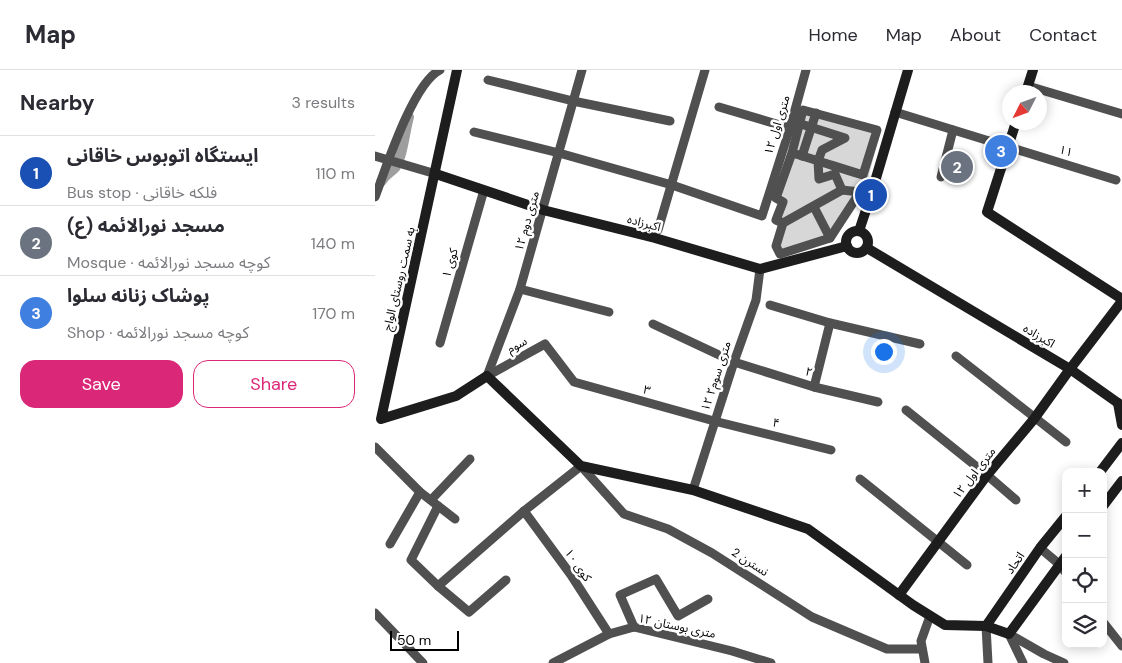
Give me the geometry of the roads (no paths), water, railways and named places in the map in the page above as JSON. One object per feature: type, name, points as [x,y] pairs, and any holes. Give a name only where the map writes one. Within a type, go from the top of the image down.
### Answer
[{"type":"street","points":[[375,197],[414,99],[435,73],[440,70]]},
{"type":"street","name":"به سمت روستای الواج","points":[[378,420],[457,70]]},
{"type":"street","name":"۱۲ متری دوم","points":[[487,376],[520,289],[582,70]]},
{"type":"street","points":[[658,230],[705,70]]},
{"type":"street","name":"۱۲ متری اول","points":[[672,185],[762,216],[806,70]]},
{"type":"street","points":[[859,231],[908,70]]},
{"type":"street","points":[[1028,85],[1033,70]]},
{"type":"street","points":[[488,80],[573,101],[671,121]]},
{"type":"street","points":[[1047,94],[1122,114]]},
{"type":"street","points":[[719,108],[790,128]]},
{"type":"street","points":[[783,223],[777,220],[783,202],[776,198],[801,124],[803,110],[877,130],[863,175],[792,153]]},
{"type":"street","name":"۱۱","points":[[895,112],[1116,180]]},
{"type":"street","points":[[802,156],[815,114]]},
{"type":"street","points":[[801,124],[845,138],[822,150],[818,161],[819,179],[835,174],[842,190]]},
{"type":"street","points":[[941,178],[953,130]]},
{"type":"street","points":[[1013,130],[987,212],[1122,300]]},
{"type":"street","points":[[475,132],[559,153],[672,185]]},
{"type":"street","points":[[375,156],[435,174]]},
{"type":"street","name":"اکبرزاده","points":[[435,174],[543,210],[655,238],[760,269]]},
{"type":"street","name":"کوی ۱","points":[[440,344],[484,190]]},
{"type":"street","points":[[842,190],[860,192],[830,238],[780,254],[776,246],[783,223],[814,207],[842,190]]},
{"type":"street","points":[[814,207],[830,238]]},
{"type":"street","points":[[859,231],[867,238],[867,248],[858,253],[852,252],[847,246],[851,233],[859,231]]},
{"type":"street","points":[[760,269],[847,246]]},
{"type":"street","name":"اکبرزاده","points":[[867,248],[1070,369],[1120,403]]},
{"type":"street","name":"۱۲ متری سوم۲","points":[[693,490],[756,300],[760,269]]},
{"type":"street","points":[[520,289],[609,312]]},
{"type":"street","name":"۱۲ متری اول","points":[[899,595],[987,475],[1034,419],[1122,300]]},
{"type":"street","points":[[770,305],[829,323],[920,344]]},
{"type":"street","points":[[815,387],[829,323]]},
{"type":"street","name":"۲","points":[[653,324],[734,362],[815,387],[878,402]]},
{"type":"street","name":"سوم","points":[[487,376],[545,344],[574,382]]},
{"type":"street","points":[[955,356],[1066,442]]},
{"type":"street","points":[[378,420],[456,396],[487,376],[581,466],[693,490],[808,530],[899,595],[945,625],[986,626],[1009,634],[1044,654],[1065,663]]},
{"type":"street","name":"۳","points":[[574,382],[715,422]]},
{"type":"street","points":[[1120,403],[1122,425]]},
{"type":"street","points":[[906,410],[1016,500]]},
{"type":"street","name":"۴","points":[[715,422],[831,450]]},
{"type":"street","points":[[1103,468],[1122,443]]},
{"type":"street","points":[[375,447],[420,492],[455,519]]},
{"type":"street","points":[[470,459],[434,503],[411,560],[469,612],[505,580]]},
{"type":"street","points":[[438,586],[524,511],[581,466]]},
{"type":"street","name":"نسترن 2","points":[[581,466],[624,514],[667,529],[705,549],[812,617],[887,649],[922,649]]},
{"type":"street","points":[[860,479],[967,565]]},
{"type":"street","points":[[1107,501],[1122,481]]},
{"type":"street","points":[[390,544],[420,492]]},
{"type":"street","name":"کوی ۱۰","points":[[524,511],[571,575],[609,634]]},
{"type":"street","name":"اتحاد","points":[[986,626],[1040,548],[1062,521]]},
{"type":"street","points":[[1040,548],[1062,563]]},
{"type":"street","points":[[1009,634],[1062,567]]},
{"type":"street","points":[[634,627],[620,595],[656,579],[678,616],[708,600]]},
{"type":"street","points":[[375,613],[423,663]]},
{"type":"street","points":[[925,663],[921,641],[930,616]]},
{"type":"street","points":[[986,626],[988,663]]},
{"type":"street","name":"۱۲ متری بوستان","points":[[553,663],[609,634],[634,627],[732,651],[771,663]]},
{"type":"street","points":[[1107,627],[1122,646]]},
{"type":"street","points":[[1009,634],[1023,663]]},
{"type":"waterway","points":[[381,182],[398,163],[409,117]]},
{"type":"place","name":"پوشاک زنانه سلوا","points":[[1001,151]]},
{"type":"place","name":"مسجد نورالائمه (ع)","points":[[957,167]]},
{"type":"place","name":"ایستگاه اتوبوس خاقانی","points":[[871,195]]}]
